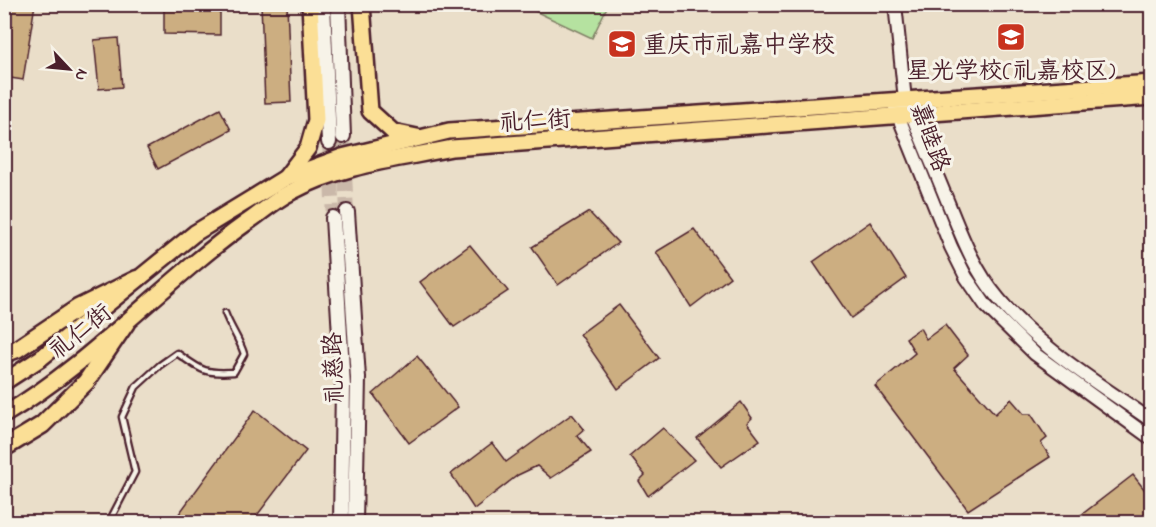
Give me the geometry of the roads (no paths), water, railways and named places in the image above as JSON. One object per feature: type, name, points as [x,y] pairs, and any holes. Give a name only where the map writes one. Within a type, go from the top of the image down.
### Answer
[{"type":"highway","points":[[9,351],[78,308],[137,279]]},
{"type":"highway","points":[[4,448],[42,425],[86,382],[126,323]]},
{"type":"main road","points":[[285,178],[308,148],[316,120],[310,4]]},
{"type":"main road","points":[[323,4],[329,142]]},
{"type":"main road","points":[[338,4],[343,136]]},
{"type":"main road","points":[[362,4],[370,111],[393,132],[423,138]]},
{"type":"main road","name":"礼仁街","points":[[4,382],[41,358],[195,233],[285,178],[342,157],[449,131],[1152,83]]},
{"type":"main road","name":"礼仁街","points":[[4,415],[27,402],[126,323],[211,249],[291,192],[344,170],[452,148],[1152,97]]},
{"type":"main road","name":"礼慈路","points":[[347,212],[358,378],[355,522]]},
{"type":"main road","name":"礼慈路","points":[[333,218],[343,386],[341,522]]},
{"type":"street","points":[[895,4],[898,101],[905,116]]},
{"type":"street","name":"嘉睦路","points":[[905,116],[964,242],[997,297],[1043,343],[1152,421]]},
{"type":"street","name":"嘉睦路","points":[[905,116],[951,247],[966,277],[986,306],[1035,354],[1152,439]]},
{"type":"lane","points":[[109,522],[135,472],[122,417],[136,387],[177,353],[202,371],[234,372],[244,354],[225,313]]},
{"type":"tunnel","points":[[343,136],[347,212]]},
{"type":"tunnel","points":[[329,142],[333,218]]},
{"type":"place","name":"星光学校(礼嘉校区)","points":[[1011,37]]},
{"type":"place","name":"重庆市礼嘉中学校","points":[[622,44]]}]
